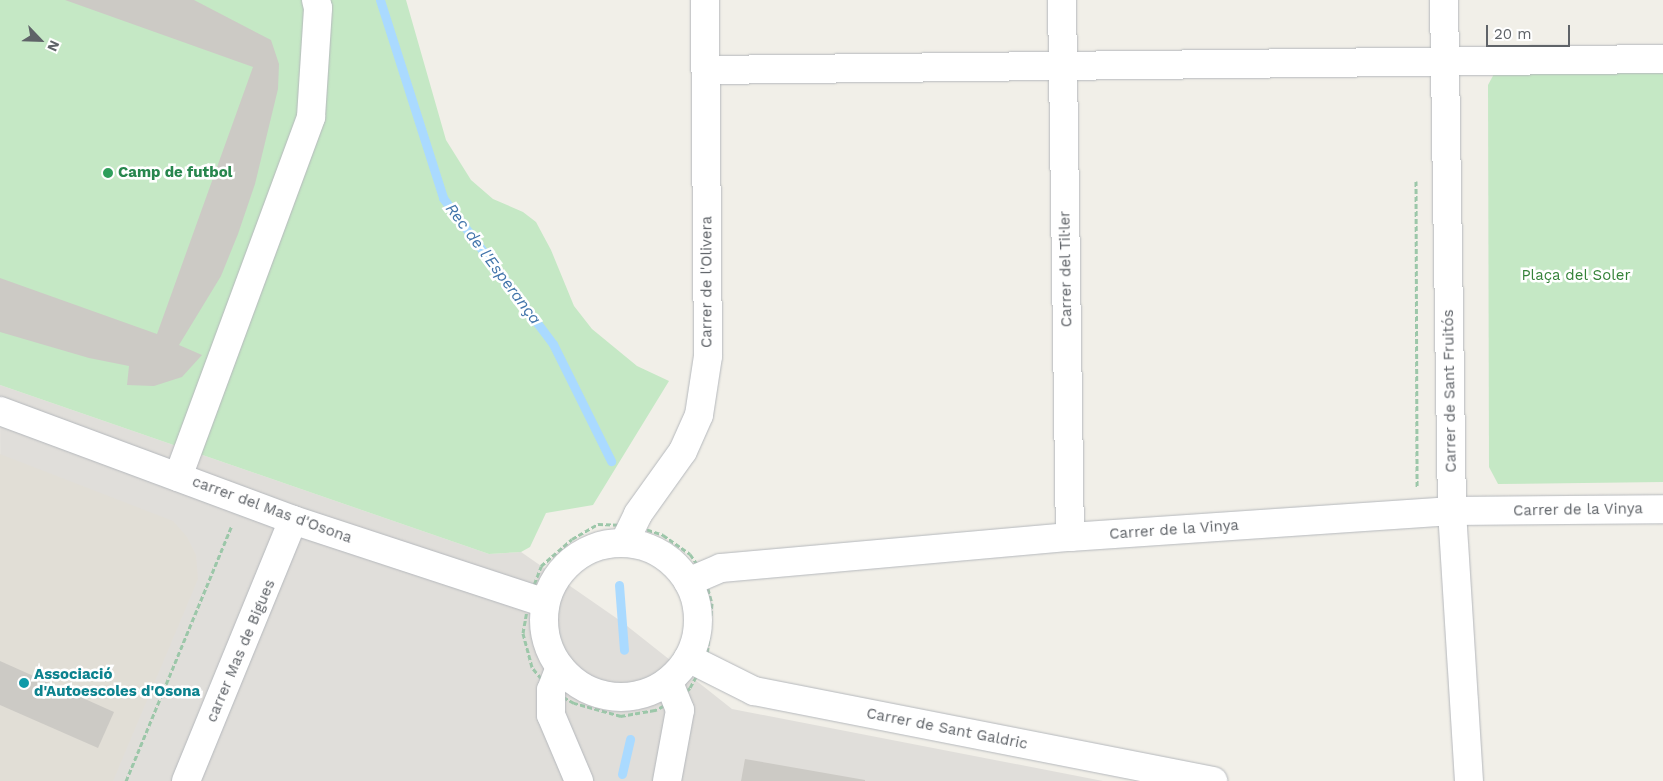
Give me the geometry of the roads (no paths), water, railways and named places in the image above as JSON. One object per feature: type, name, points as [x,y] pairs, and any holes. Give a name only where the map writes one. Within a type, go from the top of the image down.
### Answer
[{"type":"street","points":[[178,477],[311,117],[318,8],[316,0]]},
{"type":"street","name":"Carrer de l'Olivera","points":[[628,534],[684,451],[700,407],[708,356],[705,0]]},
{"type":"street","name":"Carrer del Til·ler","points":[[1062,0],[1070,537]]},
{"type":"street","name":"Carrer de Sant Fruitós","points":[[1444,0],[1452,511],[1469,781]]},
{"type":"street","points":[[706,70],[1663,59]]},
{"type":"street","name":"carrer del Mas d'Osona","points":[[0,411],[293,520],[537,600]]},
{"type":"street","name":"Carrer de la Vinya","points":[[696,578],[721,568],[1070,537],[1452,511],[1663,509]]},
{"type":"street","name":"carrer Mas de Bigues","points":[[186,781],[293,520]]},
{"type":"street","points":[[555,679],[618,698],[673,690],[696,663],[698,628],[696,578],[628,534],[592,548],[574,559],[537,600],[555,679],[551,715],[579,781]]},
{"type":"street","name":"Carrer de Sant Galdric","points":[[696,663],[754,691],[1213,781]]},
{"type":"street","points":[[667,781],[680,710],[673,690]]},
{"type":"waterway","name":"Rec de l'Esperança","points":[[380,0],[443,198],[553,344],[611,461]]},
{"type":"waterway","points":[[619,585],[624,650]]},
{"type":"waterway","points":[[622,774],[630,739]]},
{"type":"place","name":"Camp de futbol","points":[[108,173]]},
{"type":"place","name":"Associació d'Autoescoles d'Osona","points":[[24,683]]},
{"type":"park label","name":"Plaça del Soler","points":[[1576,276]]}]
